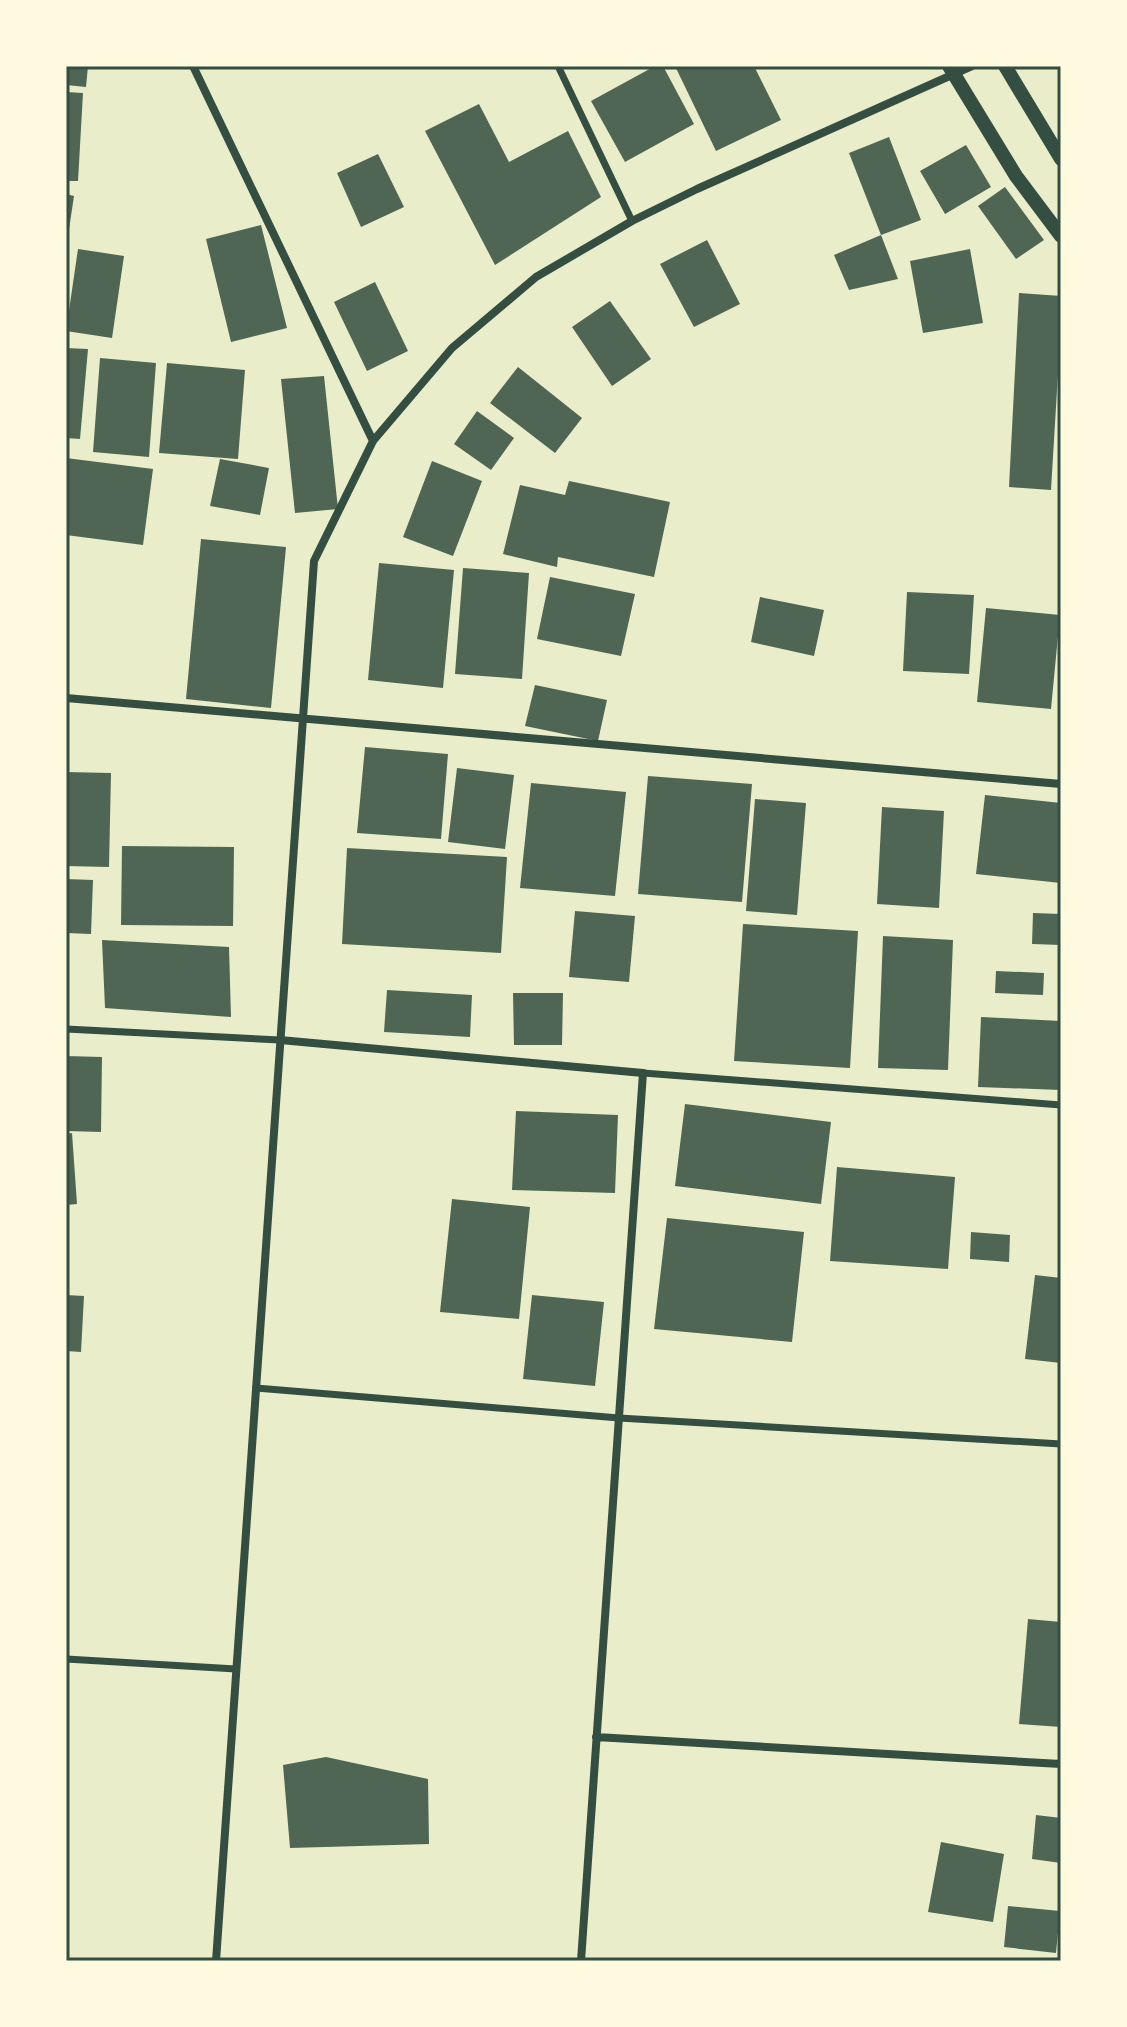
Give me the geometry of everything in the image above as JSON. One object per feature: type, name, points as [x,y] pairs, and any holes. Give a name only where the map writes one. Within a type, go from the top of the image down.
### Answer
[{"type":"street","points":[[193,66],[373,441]]},
{"type":"street","points":[[558,66],[632,221]]},
{"type":"street","points":[[216,1961],[314,561],[373,441],[452,348],[536,277],[632,221],[697,189],[951,70],[972,66]]},
{"type":"street","points":[[1005,66],[1061,159]]},
{"type":"street","points":[[951,70],[1016,176],[1061,236]]},
{"type":"street","points":[[66,698],[1061,784]]},
{"type":"street","points":[[66,1029],[280,1040],[643,1073],[1061,1105]]},
{"type":"street","points":[[581,1961],[643,1073]]},
{"type":"street","points":[[256,1388],[619,1418],[1061,1444]]},
{"type":"street","points":[[66,1659],[236,1669]]},
{"type":"street","points":[[596,1737],[1061,1764]]},
{"type":"building","points":[[66,66],[88,66],[86,87],[66,85]]},
{"type":"building","points":[[655,66],[663,66],[694,124],[625,162],[591,101]]},
{"type":"building","points":[[675,66],[754,66],[781,120],[716,151]]},
{"type":"building","points":[[66,92],[83,93],[78,181],[66,181]]},
{"type":"building","points":[[479,104],[509,162],[568,131],[601,197],[495,265],[425,131]]},
{"type":"building","points":[[889,137],[921,220],[881,235],[849,153]]},
{"type":"building","points":[[966,145],[991,187],[945,214],[920,171]]},
{"type":"building","points":[[378,154],[404,207],[361,227],[337,173]]},
{"type":"building","points":[[1005,187],[1044,240],[1016,259],[978,206]]},
{"type":"building","points":[[66,194],[74,196],[68,236],[66,236]]},
{"type":"building","points":[[261,225],[287,328],[231,342],[206,239]]},
{"type":"building","points":[[881,235],[898,279],[849,290],[834,255]]},
{"type":"building","points":[[707,240],[740,304],[694,327],[660,264]]},
{"type":"building","points":[[78,249],[124,256],[112,338],[66,331]]},
{"type":"building","points":[[970,249],[983,323],[923,333],[910,261]]},
{"type":"building","points":[[375,282],[408,351],[367,371],[334,302]]},
{"type":"building","points":[[1019,293],[1061,296],[1051,490],[1009,487]]},
{"type":"building","points":[[610,301],[651,359],[612,386],[572,327]]},
{"type":"building","points":[[66,348],[88,349],[80,439],[66,438]]},
{"type":"building","points":[[100,358],[156,363],[149,457],[93,452]]},
{"type":"building","points":[[167,363],[245,370],[238,459],[159,453]]},
{"type":"building","points":[[518,367],[582,418],[555,453],[490,403]]},
{"type":"building","points":[[324,376],[338,509],[295,513],[281,379]]},
{"type":"building","points":[[477,411],[514,438],[491,470],[454,444]]},
{"type":"building","points":[[66,458],[153,469],[143,545],[66,535]]},
{"type":"building","points":[[220,459],[269,468],[260,515],[210,506]]},
{"type":"building","points":[[432,461],[482,481],[453,556],[403,537]]},
{"type":"building","points":[[569,481],[670,502],[654,577],[558,557],[557,567],[503,554],[520,485],[565,495]]},
{"type":"building","points":[[201,539],[286,547],[271,708],[186,699]]},
{"type":"building","points":[[379,563],[454,570],[443,688],[368,680]]},
{"type":"building","points":[[463,568],[529,573],[522,679],[455,674]]},
{"type":"building","points":[[550,577],[635,594],[621,656],[537,639]]},
{"type":"building","points":[[907,592],[974,595],[969,674],[903,671]]},
{"type":"building","points":[[760,597],[824,610],[814,656],[751,642]]},
{"type":"building","points":[[986,608],[1060,615],[1051,709],[977,702]]},
{"type":"building","points":[[535,685],[607,700],[598,741],[525,726]]},
{"type":"building","points":[[365,747],[448,754],[441,839],[357,833]]},
{"type":"building","points":[[457,768],[514,775],[505,849],[448,842]]},
{"type":"building","points":[[66,772],[111,773],[109,867],[66,866]]},
{"type":"building","points":[[648,776],[752,784],[742,902],[638,894]]},
{"type":"building","points":[[531,783],[626,792],[615,896],[520,888]]},
{"type":"building","points":[[985,795],[1061,803],[1061,883],[976,874]]},
{"type":"building","points":[[755,799],[806,803],[797,915],[746,911]]},
{"type":"building","points":[[882,807],[944,811],[939,908],[877,904]]},
{"type":"building","points":[[122,846],[234,847],[233,926],[121,925]]},
{"type":"building","points":[[347,848],[507,857],[501,953],[342,944]]},
{"type":"building","points":[[66,879],[93,880],[91,934],[66,933]]},
{"type":"building","points":[[575,911],[635,916],[629,982],[569,977]]},
{"type":"building","points":[[1033,913],[1061,914],[1061,945],[1032,944]]},
{"type":"building","points":[[743,924],[858,931],[850,1068],[734,1061]]},
{"type":"building","points":[[883,936],[953,940],[948,1070],[878,1068]]},
{"type":"building","points":[[102,940],[229,947],[231,1017],[105,1008]]},
{"type":"building","points":[[996,971],[1044,973],[1043,995],[995,993]]},
{"type":"building","points":[[387,990],[472,995],[470,1037],[384,1032]]},
{"type":"building","points":[[513,993],[563,993],[562,1045],[514,1045]]},
{"type":"building","points":[[981,1017],[1061,1021],[1061,1090],[978,1087]]},
{"type":"building","points":[[66,1056],[102,1057],[101,1132],[66,1131]]},
{"type":"building","points":[[685,1104],[831,1122],[821,1204],[675,1186]]},
{"type":"building","points":[[516,1111],[618,1115],[615,1193],[512,1190]]},
{"type":"building","points":[[72,1133],[77,1204],[66,1205],[66,1134]]},
{"type":"building","points":[[837,1167],[955,1177],[948,1269],[830,1261]]},
{"type":"building","points":[[452,1199],[530,1207],[519,1319],[440,1312]]},
{"type":"building","points":[[667,1218],[804,1232],[792,1342],[654,1329]]},
{"type":"building","points":[[971,1232],[1010,1235],[1009,1262],[970,1259]]},
{"type":"building","points":[[1035,1275],[1061,1278],[1061,1363],[1025,1359]]},
{"type":"building","points":[[66,1295],[84,1296],[81,1352],[66,1351]]},
{"type":"building","points":[[532,1295],[604,1302],[595,1386],[523,1379]]},
{"type":"building","points":[[1028,1619],[1061,1622],[1061,1727],[1019,1724]]},
{"type":"building","points":[[326,1757],[428,1779],[429,1844],[290,1848],[283,1765]]},
{"type":"building","points":[[1036,1815],[1061,1818],[1061,1863],[1032,1859]]},
{"type":"building","points":[[941,1842],[1004,1854],[993,1922],[928,1912]]},
{"type":"building","points":[[1008,1906],[1060,1911],[1056,1953],[1004,1947]]}]
